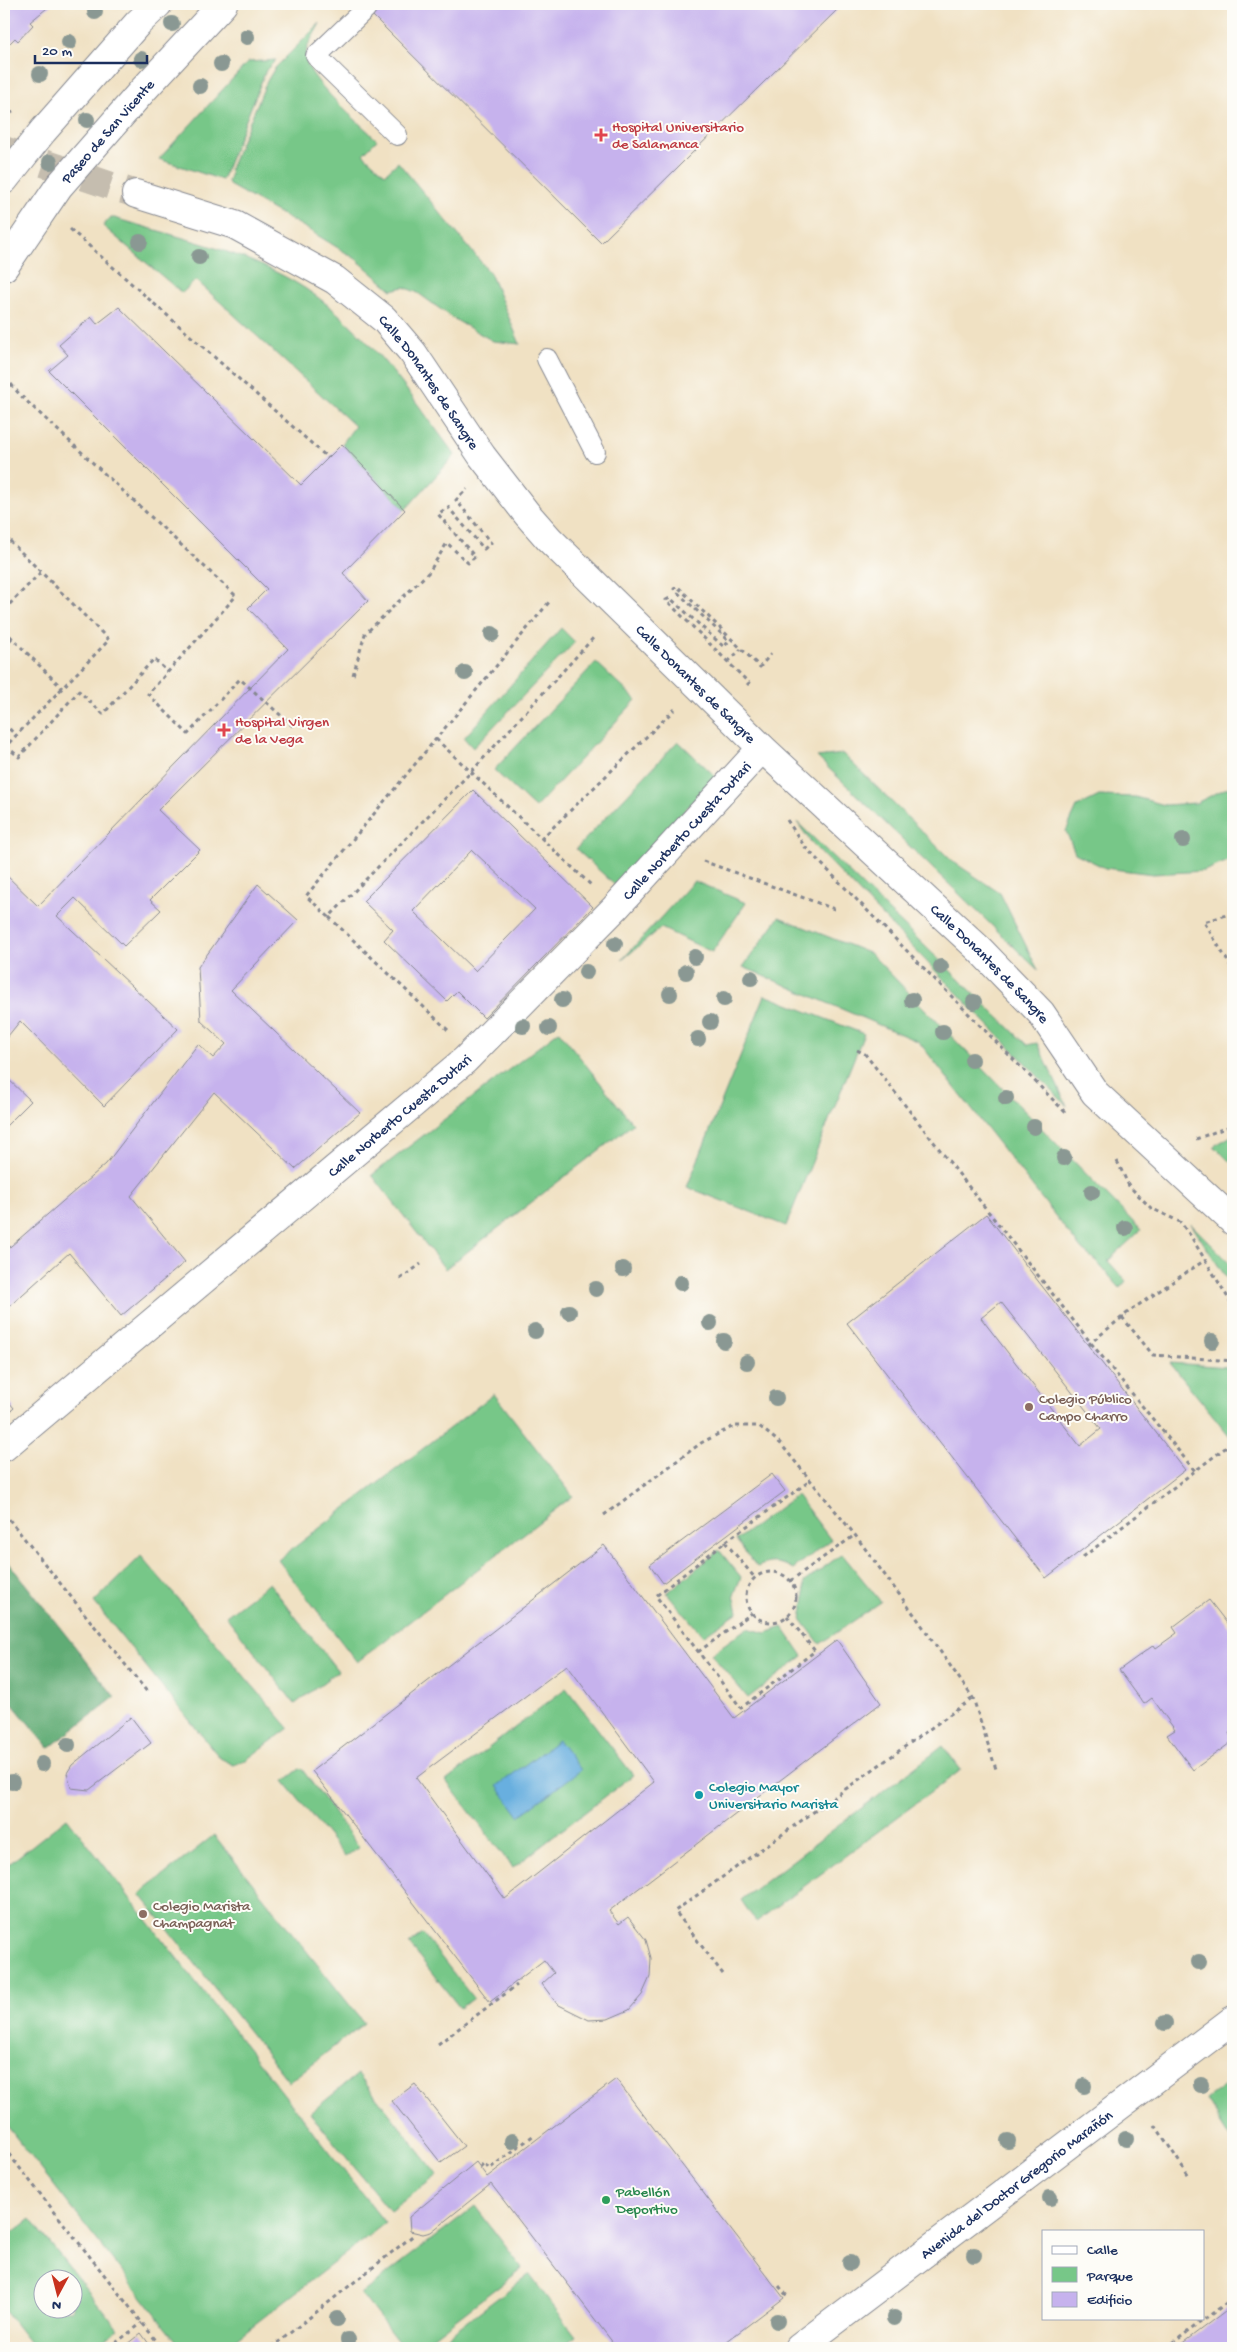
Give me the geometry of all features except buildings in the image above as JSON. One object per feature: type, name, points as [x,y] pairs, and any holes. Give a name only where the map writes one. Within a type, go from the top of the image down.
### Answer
[{"type":"main road","points":[[4,180],[16,162],[138,23],[158,4]]},
{"type":"main road","name":"Paseo de San Vicente","points":[[4,267],[59,186],[144,90],[224,4]]},
{"type":"main road","name":"Calle Donantes de Sangre","points":[[136,194],[235,225],[335,280],[384,319],[413,354],[482,456],[527,514],[555,546],[762,748],[979,948],[1041,1013],[1095,1093],[1233,1221]]},
{"type":"main road","name":"Calle Norberto Cuesta Dutari","points":[[4,1447],[472,1053],[615,908],[762,748]]},
{"type":"main road","name":"Avenida del Doctor Gregorio Marañón","points":[[799,2348],[1233,2020]]},
{"type":"lane","points":[[366,8],[316,56],[397,135]]},
{"type":"lane","points":[[547,359],[595,452]]},
{"type":"path","points":[[4,108],[13,113]]},
{"type":"path","points":[[44,207],[108,260],[328,458]]},
{"type":"path","points":[[11,384],[20,395],[236,596],[148,694],[188,734],[240,679],[295,728]]},
{"type":"path","points":[[352,675],[365,634],[429,572],[447,543],[468,563],[475,557],[438,514],[448,507],[484,549],[491,544],[456,500],[467,488]]},
{"type":"path","points":[[4,535],[109,640],[5,747],[19,757],[79,691],[103,714],[154,659],[168,672]]},
{"type":"path","points":[[4,610],[41,572]]},
{"type":"path","points":[[749,683],[666,600],[670,598],[724,647],[729,641],[674,589],[677,586],[760,667],[771,654]]},
{"type":"path","points":[[472,1053],[306,896],[550,601]]},
{"type":"path","points":[[4,630],[62,688]]},
{"type":"path","points":[[329,917],[471,772],[595,636]]},
{"type":"path","points":[[4,646],[12,638]]},
{"type":"path","points":[[728,662],[741,649]]},
{"type":"path","points":[[541,839],[680,704]]},
{"type":"path","points":[[4,723],[16,736]]},
{"type":"path","points":[[436,739],[615,908]]},
{"type":"path","points":[[670,849],[837,910]]},
{"type":"path","points":[[1233,913],[1204,922],[1233,970]]},
{"type":"path","points":[[857,1050],[865,1054],[1090,1344],[1195,1471]]},
{"type":"path","points":[[1196,1139],[1233,1125]]},
{"type":"path","points":[[1090,1344],[1122,1317],[1205,1260]]},
{"type":"path","points":[[400,1279],[421,1264]]},
{"type":"path","points":[[1122,1317],[1153,1355],[1233,1361]]},
{"type":"path","points":[[604,1515],[701,1443],[734,1426],[759,1426],[780,1443],[855,1535],[916,1616],[973,1698],[996,1770]]},
{"type":"path","points":[[1083,1557],[1233,1442]]},
{"type":"path","points":[[787,1616],[815,1651],[741,1708],[656,1596],[725,1542],[811,1480]]},
{"type":"path","points":[[4,1513],[148,1693]]},
{"type":"path","points":[[790,1581],[855,1535]]},
{"type":"path","points":[[725,1542],[755,1578]]},
{"type":"path","points":[[768,1572],[784,1576],[790,1581],[796,1595],[795,1606],[787,1616],[777,1622],[762,1620],[752,1613],[746,1597],[750,1585],[755,1578],[768,1572]]},
{"type":"path","points":[[698,1652],[752,1613]]},
{"type":"path","points":[[723,1974],[675,1910],[973,1698]]},
{"type":"path","points":[[438,2044],[517,1985]]},
{"type":"path","points":[[1155,2125],[1190,2178]]},
{"type":"path","points":[[480,2167],[484,2163],[490,2169],[534,2136]]},
{"type":"path","points":[[4,2148],[162,2348]]},
{"type":"path","points":[[271,2348],[415,2234]]},
{"type":"path","points":[[779,2286],[787,2296]]},
{"type":"path","points":[[1204,2320],[1233,2298]]},
{"type":"path","points":[[1166,2348],[1204,2320]]},
{"type":"path","points":[[108,2348],[142,2323]]},
{"type":"green space","points":[[320,23],[310,41],[306,54],[309,68],[325,90],[377,140],[363,154],[385,174],[398,162],[490,273],[520,344],[493,341],[454,319],[418,293],[404,287],[392,290],[356,259],[229,185],[228,181],[231,173],[229,171],[267,81],[275,68]]},
{"type":"green space","points":[[276,60],[266,70],[222,180],[159,159],[248,62]]},
{"type":"green space","points":[[111,217],[236,255],[284,276],[306,289],[350,324],[369,344],[388,366],[455,455],[405,510],[342,444],[355,426],[196,280],[182,293],[103,226]]},
{"type":"green space","points":[[561,628],[575,642],[473,748],[464,738]]},
{"type":"green space","points":[[596,662],[636,700],[535,808],[494,770]]},
{"type":"green space","points":[[678,741],[716,777],[615,885],[576,849]]},
{"type":"green space","points":[[843,754],[952,861],[1000,893],[1038,970],[817,757]]},
{"type":"green space","points":[[1233,785],[1233,859],[1204,871],[1153,874],[1105,868],[1075,853],[1066,831],[1077,807],[1099,796],[1135,797],[1165,805],[1196,803]]},
{"type":"green space","points":[[797,822],[1027,1045],[1037,1043],[1067,1106],[813,845]]},
{"type":"green space","points":[[694,881],[746,903],[712,952],[661,928],[622,960]]},
{"type":"green space","points":[[779,917],[871,954],[1141,1230],[1108,1261],[1126,1281],[1120,1288],[1096,1261],[1082,1250],[919,1042],[743,967]]},
{"type":"green space","points":[[765,995],[864,1034],[786,1226],[687,1187]]},
{"type":"green space","points":[[559,1031],[633,1124],[445,1269],[372,1175]]},
{"type":"green space","points":[[1233,1135],[1233,1165],[1214,1146]]},
{"type":"green space","points":[[1191,1224],[1233,1266],[1233,1288]]},
{"type":"green space","points":[[1170,1363],[1229,1367],[1233,1374],[1233,1440]]},
{"type":"green space","points":[[494,1394],[573,1496],[357,1662],[278,1560]]},
{"type":"green space","points":[[797,1495],[831,1540],[793,1569],[784,1564],[775,1563],[757,1567],[736,1540]]},
{"type":"green space","points":[[719,1550],[741,1577],[734,1595],[738,1612],[703,1636],[667,1593]]},
{"type":"green space","points":[[842,1554],[881,1602],[820,1644],[801,1619],[805,1597],[804,1582]]},
{"type":"green space","points":[[141,1556],[289,1728],[246,1760],[234,1765],[220,1758],[94,1602]]},
{"type":"green space","points":[[4,1557],[115,1697],[49,1748],[4,1694]]},
{"type":"green space","points":[[269,1583],[338,1671],[295,1704],[226,1616]]},
{"type":"green space","points":[[783,1627],[803,1656],[748,1698],[711,1654],[747,1628],[766,1633]]},
{"type":"green space","points":[[566,1688],[633,1775],[513,1868],[446,1781]]},
{"type":"green space","points":[[943,1746],[961,1770],[756,1922],[741,1900]]},
{"type":"green space","points":[[301,1768],[359,1847],[345,1857],[284,1781]]},
{"type":"green space","points":[[67,1818],[385,2223],[224,2348],[182,2348],[4,2122],[4,1868]]},
{"type":"green space","points":[[214,1835],[364,2023],[289,2082],[140,1894]]},
{"type":"green space","points":[[423,1934],[473,1998],[460,2008],[409,1944]]},
{"type":"green space","points":[[358,2074],[438,2175],[390,2211],[310,2113]]},
{"type":"green space","points":[[1233,2080],[1233,2143],[1206,2100]]},
{"type":"green space","points":[[475,2206],[522,2268],[418,2348],[403,2348],[361,2294]]},
{"type":"green space","points":[[31,2219],[71,2270],[32,2270],[32,2320],[82,2320],[82,2283],[118,2329],[93,2348],[34,2348],[4,2310],[4,2240]]},
{"type":"green space","points":[[529,2274],[576,2336],[560,2348],[432,2348]]},
{"type":"water","points":[[558,1740],[581,1770],[519,1816],[497,1786]]},
{"type":"tunnel","points":[[4,150],[136,194]]},
{"type":"place","name":"Hospital Universitario de Salamanca","points":[[601,135]]},
{"type":"place","name":"Hospital Virgen de la Vega","points":[[224,730]]},
{"type":"place","name":"Colegio Público Campo Charro","points":[[1029,1407]]},
{"type":"place","name":"Colegio Mayor Universitario Marista","points":[[699,1795]]},
{"type":"place","name":"Colegio Marista Champagnat","points":[[143,1914]]},
{"type":"place","name":"Pabellón Deportivo","points":[[606,2200]]}]
